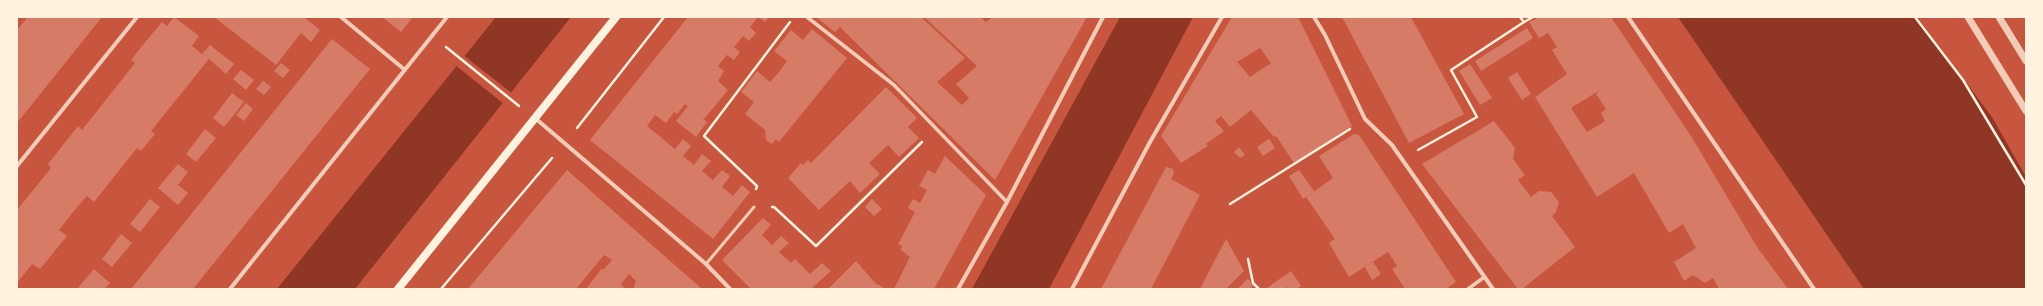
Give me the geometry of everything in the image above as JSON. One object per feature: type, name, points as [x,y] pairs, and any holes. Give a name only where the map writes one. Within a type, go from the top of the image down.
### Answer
[{"type":"main road","points":[[398,289],[616,17]]},
{"type":"street","points":[[17,166],[137,17]]},
{"type":"street","points":[[341,17],[405,70]]},
{"type":"street","points":[[230,289],[447,17]]},
{"type":"street","points":[[807,17],[894,85],[1007,202]]},
{"type":"street","points":[[958,289],[1007,202],[1103,17]]},
{"type":"street","points":[[1072,289],[1150,142],[1222,17]]},
{"type":"street","points":[[1314,17],[1325,35],[1365,119],[1392,145],[1483,278],[1493,289]]},
{"type":"street","points":[[1628,17],[1814,289]]},
{"type":"street","points":[[1968,17],[2026,111]]},
{"type":"street","points":[[1999,17],[2026,61]]},
{"type":"street","points":[[535,118],[706,264],[730,289]]},
{"type":"street","points":[[1468,289],[1483,278]]},
{"type":"lane","points":[[706,264],[754,207]]},
{"type":"path","points":[[794,17],[704,136],[757,186],[754,207],[774,207],[816,246],[936,128]]},
{"type":"path","points":[[1520,17],[1524,22]]},
{"type":"path","points":[[1401,158],[1477,117],[1451,70],[1533,17]]},
{"type":"path","points":[[1915,17],[1963,80],[2026,185]]},
{"type":"path","points":[[457,57],[512,100]]},
{"type":"path","points":[[1230,204],[1365,119]]},
{"type":"path","points":[[1248,259],[1254,283],[1258,289]]},
{"type":"shaded area","points":[[496,17],[571,17],[355,289],[277,289]]},
{"type":"shaded area","points":[[1120,17],[1193,17],[1049,289],[972,289]]},
{"type":"shaded area","points":[[1678,17],[1917,17],[1992,117],[2026,177],[2026,289],[1864,289]]},
{"type":"pier","points":[[463,55],[513,94],[504,104],[455,65]]},
{"type":"building","points":[[28,17],[102,17],[17,123],[17,30]]},
{"type":"building","points":[[174,17],[199,36],[192,46],[202,54],[210,45],[234,64],[226,74],[209,59],[151,131],[155,134],[141,151],[137,148],[94,202],[87,196],[73,212],[59,230],[67,236],[40,269],[32,264],[17,283],[17,210],[51,168],[48,164],[78,126],[82,130],[135,63],[131,60],[146,41],[162,22],[167,26]]},
{"type":"building","points":[[214,17],[304,17],[320,30],[311,42],[301,33],[276,65]]},
{"type":"building","points":[[382,17],[413,17],[401,32]]},
{"type":"building","points":[[688,17],[758,17],[750,27],[756,33],[749,41],[743,36],[734,47],[740,52],[734,60],[727,55],[718,66],[724,71],[718,81],[728,90],[704,119],[697,114],[707,122],[696,137],[676,121],[688,106],[685,104],[677,114],[674,112],[666,123],[655,115],[647,126],[675,149],[683,139],[691,146],[683,156],[694,165],[702,154],[711,161],[702,171],[713,180],[722,170],[730,176],[722,187],[733,196],[742,185],[750,192],[713,239],[590,140]]},
{"type":"building","points":[[758,17],[769,17],[765,22]]},
{"type":"building","points":[[816,17],[921,17],[965,58],[937,82],[962,105],[969,98],[956,84],[977,66],[924,17],[980,17],[986,22],[992,17],[1087,17],[995,180],[840,27],[835,32]]},
{"type":"building","points":[[1232,17],[1298,17],[1352,126],[1294,163],[1276,136],[1274,137],[1251,110],[1230,127],[1221,116],[1215,121],[1224,131],[1206,144],[1208,146],[1181,163],[1161,136]],"holes":[[[1260,48],[1271,63],[1250,77],[1237,62]]]},
{"type":"building","points":[[1342,17],[1411,17],[1464,114],[1409,143]]},
{"type":"building","points":[[1536,17],[1611,17],[1691,136],[1757,247],[1788,289],[1719,289],[1713,278],[1705,283],[1693,275],[1684,281],[1674,262],[1696,248],[1683,224],[1669,233],[1634,173],[1597,197],[1535,97],[1567,74],[1552,50],[1557,47],[1548,33],[1539,38],[1529,22],[1536,19]],"holes":[[[1600,90],[1596,94],[1606,109],[1601,113],[1605,121],[1587,132],[1571,108]]]},
{"type":"building","points":[[1527,28],[1533,38],[1481,71],[1475,61]]},
{"type":"building","points":[[812,29],[847,58],[779,142],[776,139],[772,144],[766,140],[765,130],[745,114],[754,102],[741,92],[757,71],[770,82],[779,72],[787,61],[774,51],[791,30],[803,40]]},
{"type":"building","points":[[332,39],[370,69],[193,289],[131,289]]},
{"type":"building","points":[[281,63],[290,70],[283,78],[274,71]]},
{"type":"building","points":[[1470,64],[1492,98],[1480,105],[1459,71]]},
{"type":"building","points":[[241,70],[254,80],[246,90],[233,79]]},
{"type":"building","points":[[1517,72],[1531,94],[1522,100],[1508,78]]},
{"type":"building","points":[[263,81],[271,87],[264,95],[256,89]]},
{"type":"building","points":[[886,87],[917,118],[908,127],[919,138],[899,157],[888,145],[869,163],[880,174],[860,193],[850,181],[819,210],[788,178],[801,163],[803,165],[808,160],[811,163]]},
{"type":"building","points":[[232,93],[244,102],[224,127],[213,118]]},
{"type":"building","points":[[246,103],[253,109],[244,121],[236,115]]},
{"type":"building","points":[[1494,121],[1515,148],[1513,159],[1525,175],[1518,180],[1531,197],[1539,191],[1551,192],[1559,202],[1556,212],[1552,216],[1575,247],[1522,289],[1518,289],[1422,164]]},
{"type":"building","points":[[205,129],[216,138],[196,162],[186,154]]},
{"type":"building","points":[[1354,134],[1359,135],[1456,282],[1446,289],[1405,289],[1392,269],[1397,266],[1388,252],[1349,277],[1329,243],[1335,239],[1306,197],[1333,178],[1319,156]]},
{"type":"building","points":[[1269,139],[1275,148],[1263,156],[1257,147]]},
{"type":"building","points":[[1239,147],[1245,155],[1240,158],[1234,152]]},
{"type":"building","points":[[945,156],[986,195],[934,289],[894,289],[910,257],[901,250],[902,246],[898,244],[915,212],[908,208],[913,199],[920,203],[927,190],[919,186],[928,170],[935,174]]},
{"type":"building","points":[[178,164],[188,172],[178,185],[188,193],[178,205],[158,188]]},
{"type":"building","points":[[1166,167],[1173,169],[1174,173],[1171,179],[1200,195],[1151,289],[1101,289]]},
{"type":"building","points":[[567,170],[702,289],[633,289],[636,281],[629,274],[621,284],[626,289],[586,289],[602,268],[603,270],[612,260],[604,255],[576,289],[468,289]]},
{"type":"building","points":[[1299,170],[1314,191],[1303,199],[1289,176]]},
{"type":"building","points":[[150,199],[160,207],[140,232],[130,224]]},
{"type":"building","points":[[872,199],[882,209],[874,216],[865,207]]},
{"type":"building","points":[[763,218],[771,225],[762,235],[772,245],[781,236],[789,243],[779,252],[791,263],[795,259],[810,274],[822,263],[831,271],[813,287],[815,289],[751,289],[722,260]]},
{"type":"building","points":[[121,234],[132,243],[112,267],[102,259]]},
{"type":"building","points":[[1226,239],[1244,271],[1226,289],[1200,289]]},
{"type":"building","points":[[856,261],[877,285],[878,284],[885,289],[828,289]]},
{"type":"building","points":[[1373,262],[1381,274],[1372,280],[1365,267]]},
{"type":"building","points":[[94,269],[110,283],[104,289],[77,289]]},
{"type":"building","points":[[1291,271],[1301,286],[1297,289],[1289,289],[1287,287],[1284,289],[1267,288]]},
{"type":"building","points":[[1248,278],[1253,286],[1250,289],[1238,289]]}]
